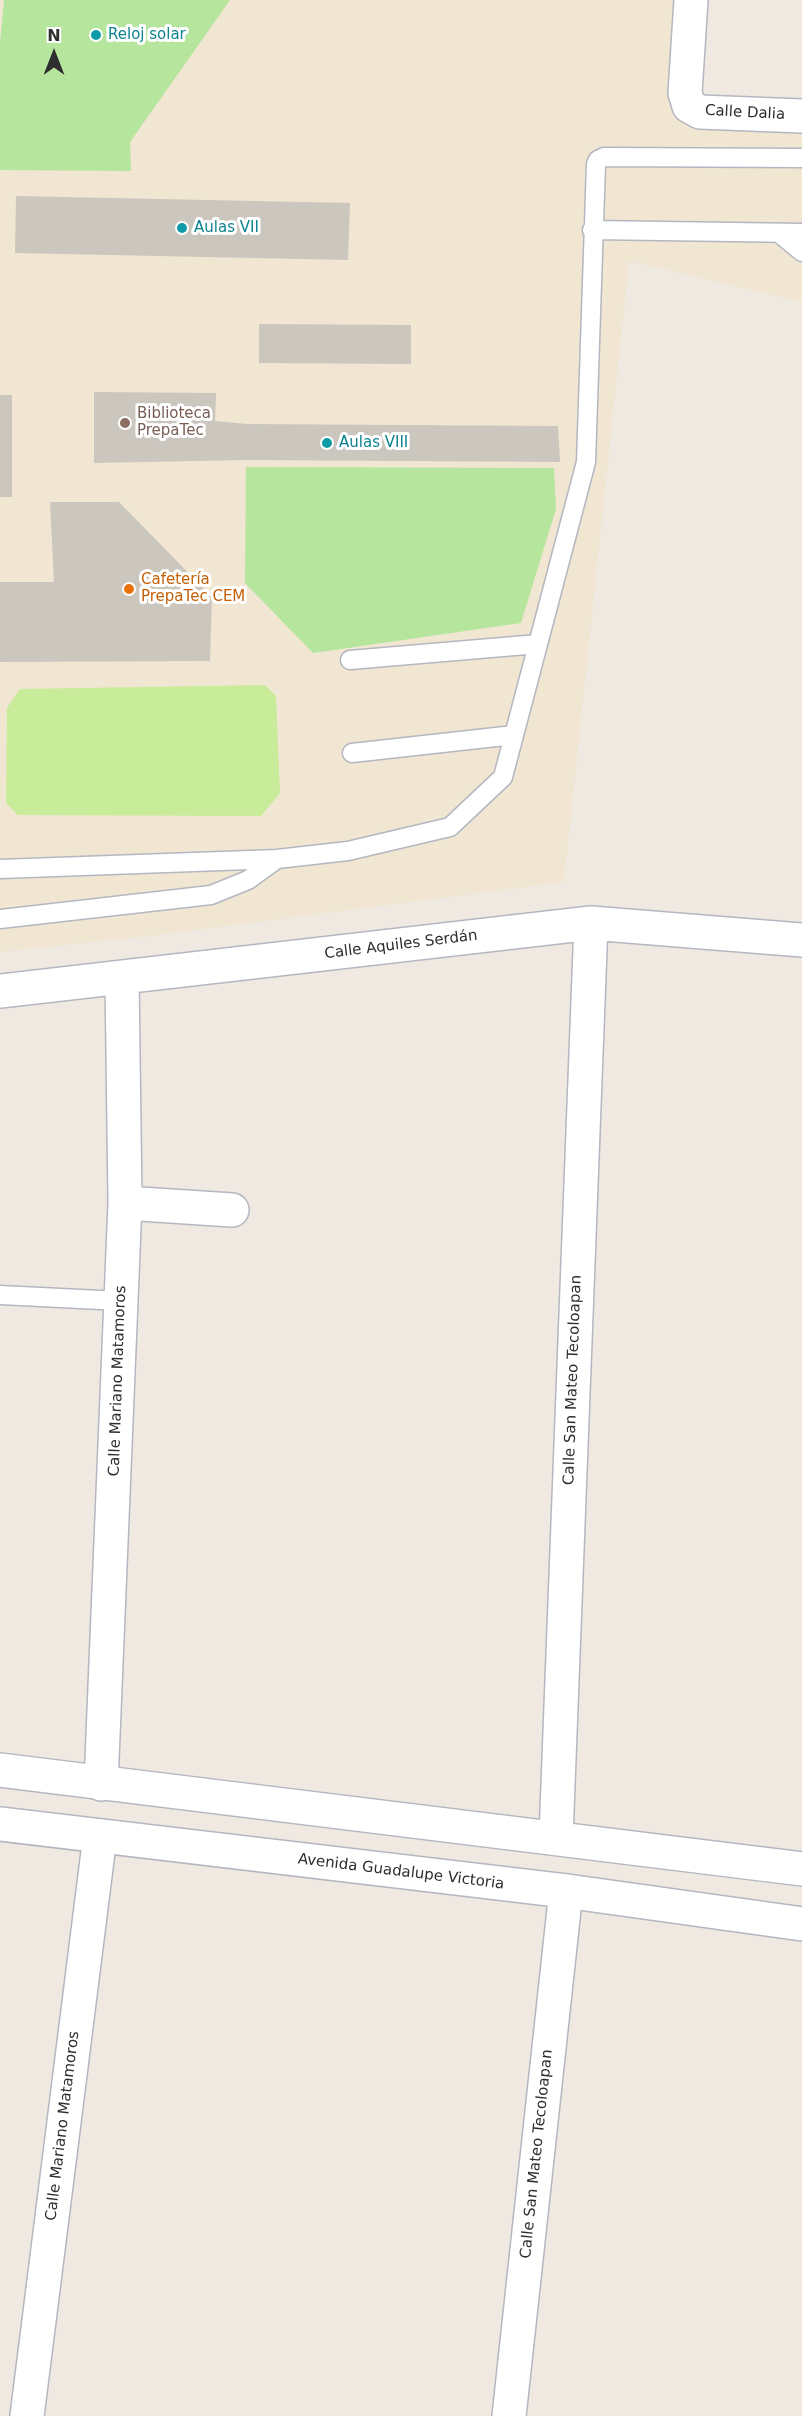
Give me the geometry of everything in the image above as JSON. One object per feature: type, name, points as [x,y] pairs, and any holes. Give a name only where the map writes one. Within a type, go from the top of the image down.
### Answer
[{"type":"street","name":"Calle Dalia","points":[[691,0],[686,93],[689,105],[700,112],[802,116]]},
{"type":"street","name":"Calle Aquiles Serdán","points":[[0,991],[591,923],[802,940]]},
{"type":"street","name":"Calle San Mateo Tecoloapan","points":[[556,1837],[591,923]]},
{"type":"street","name":"Calle Mariano Matamoros","points":[[101,1784],[125,1203],[122,978]]},
{"type":"street","points":[[125,1203],[232,1210]]},
{"type":"street","points":[[0,1770],[802,1869]]},
{"type":"street","name":"Avenida Guadalupe Victoria","points":[[0,1824],[566,1891],[802,1924]]},
{"type":"street","name":"Calle Mariano Matamoros","points":[[27,2416],[100,1836]]},
{"type":"street","name":"Calle San Mateo Tecoloapan","points":[[509,2416],[566,1891]]},
{"type":"lane","points":[[0,868],[277,860],[348,851],[450,827],[503,777],[586,462],[592,230],[598,160],[604,157],[802,158]]},
{"type":"lane","points":[[592,230],[802,233]]},
{"type":"lane","points":[[779,233],[802,252]]},
{"type":"lane","points":[[350,660],[538,644]]},
{"type":"lane","points":[[352,753],[514,735]]},
{"type":"lane","points":[[0,919],[211,895],[248,880],[277,860]]},
{"type":"lane","points":[[0,1295],[121,1301]]},
{"type":"shaded area","points":[[0,0],[675,0],[673,119],[802,121],[802,302],[629,261],[564,882],[150,936],[0,952]]},
{"type":"green space","points":[[4,0],[230,0],[130,142],[131,171],[0,170],[0,43]]},
{"type":"green space","points":[[246,467],[554,468],[556,509],[521,623],[313,653],[245,583]]},
{"type":"green space","points":[[265,685],[276,696],[280,793],[261,816],[18,815],[6,803],[7,708],[20,689]]},
{"type":"building","name":"Aulas VII","points":[[16,196],[350,203],[348,260],[15,253]]},
{"type":"building","points":[[259,324],[411,325],[411,364],[259,363]]},
{"type":"building","name":"Aulas VIII","points":[[94,392],[216,393],[215,421],[247,424],[558,426],[560,462],[248,460],[94,463]]},
{"type":"building","points":[[0,395],[12,395],[12,497],[0,497]]},
{"type":"building","name":"Cafetería PrepaTec CEM","points":[[50,502],[119,502],[212,597],[210,661],[0,662],[0,582],[54,582]]},
{"type":"place","name":"Reloj solar","points":[[96,35]]},
{"type":"place","name":"Aulas VII","points":[[182,228]]},
{"type":"place","name":"Biblioteca PrepaTec","points":[[125,423]]},
{"type":"place","name":"Aulas VIII","points":[[327,443]]},
{"type":"place","name":"Cafetería PrepaTec CEM","points":[[129,589]]}]
